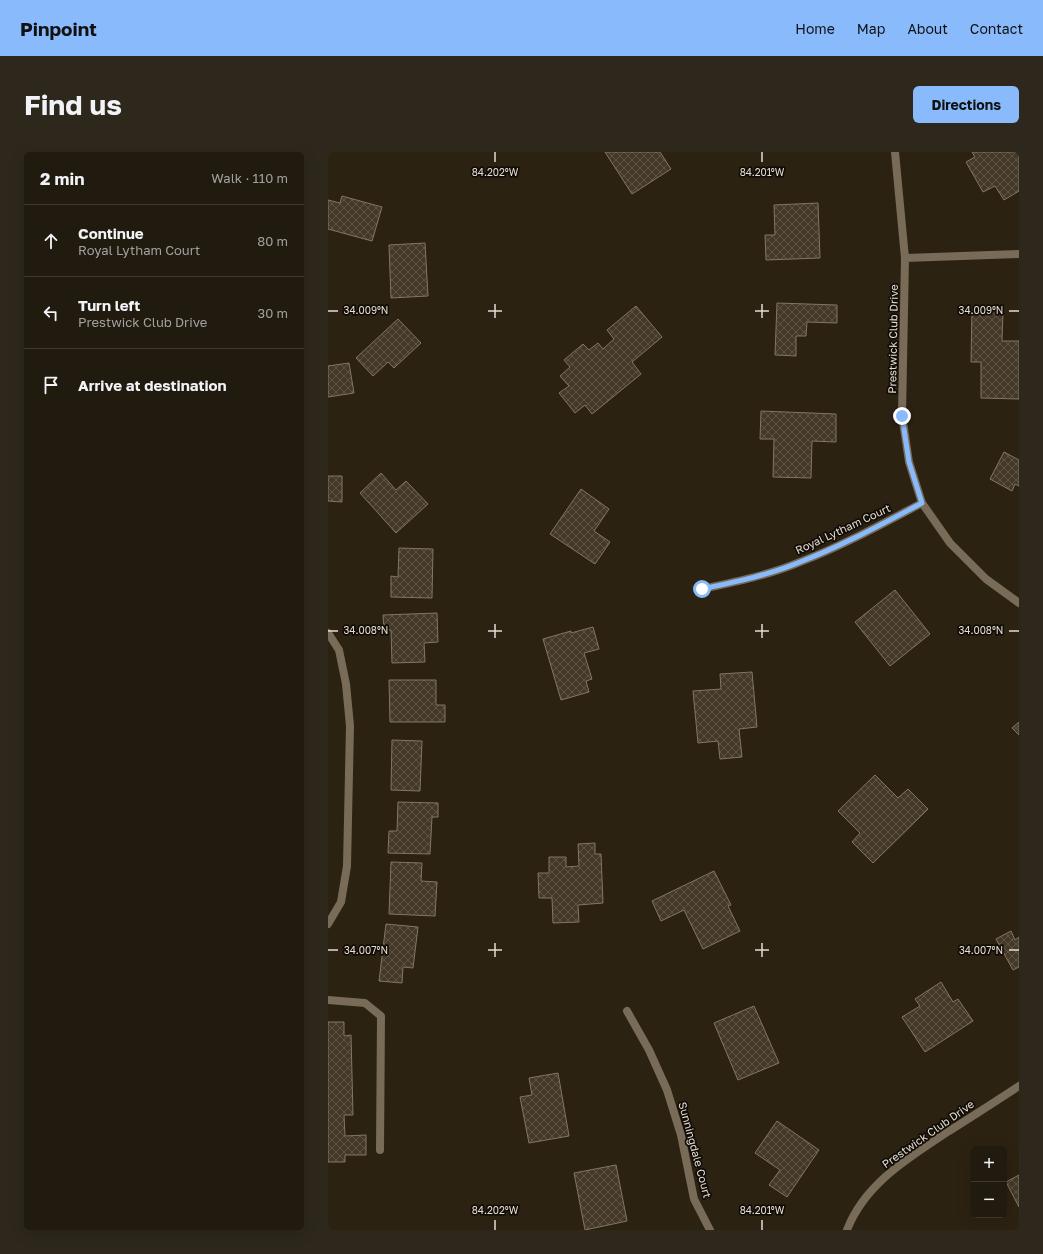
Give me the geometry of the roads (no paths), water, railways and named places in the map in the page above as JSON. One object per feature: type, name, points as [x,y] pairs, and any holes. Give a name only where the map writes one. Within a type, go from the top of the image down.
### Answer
[{"type":"street","name":"Prestwick Club Drive","points":[[895,152],[905,258],[902,416],[909,462],[922,503],[950,543],[986,579],[1019,603]]},
{"type":"street","points":[[905,258],[1019,254]]},
{"type":"street","name":"Royal Lytham Court","points":[[702,589],[746,579],[799,563],[840,545],[922,503]]},
{"type":"street","points":[[328,633],[339,650],[346,684],[350,726],[347,866],[341,902],[328,924]]},
{"type":"street","points":[[328,1000],[365,1002],[380,1016],[380,1150]]},
{"type":"street","name":"Sunningdale Court","points":[[627,1011],[650,1050],[667,1090],[681,1135],[694,1199],[710,1230]]},
{"type":"street","name":"Prestwick Club Drive","points":[[848,1230],[852,1219],[868,1195],[887,1175],[908,1159],[1019,1086]]}]
